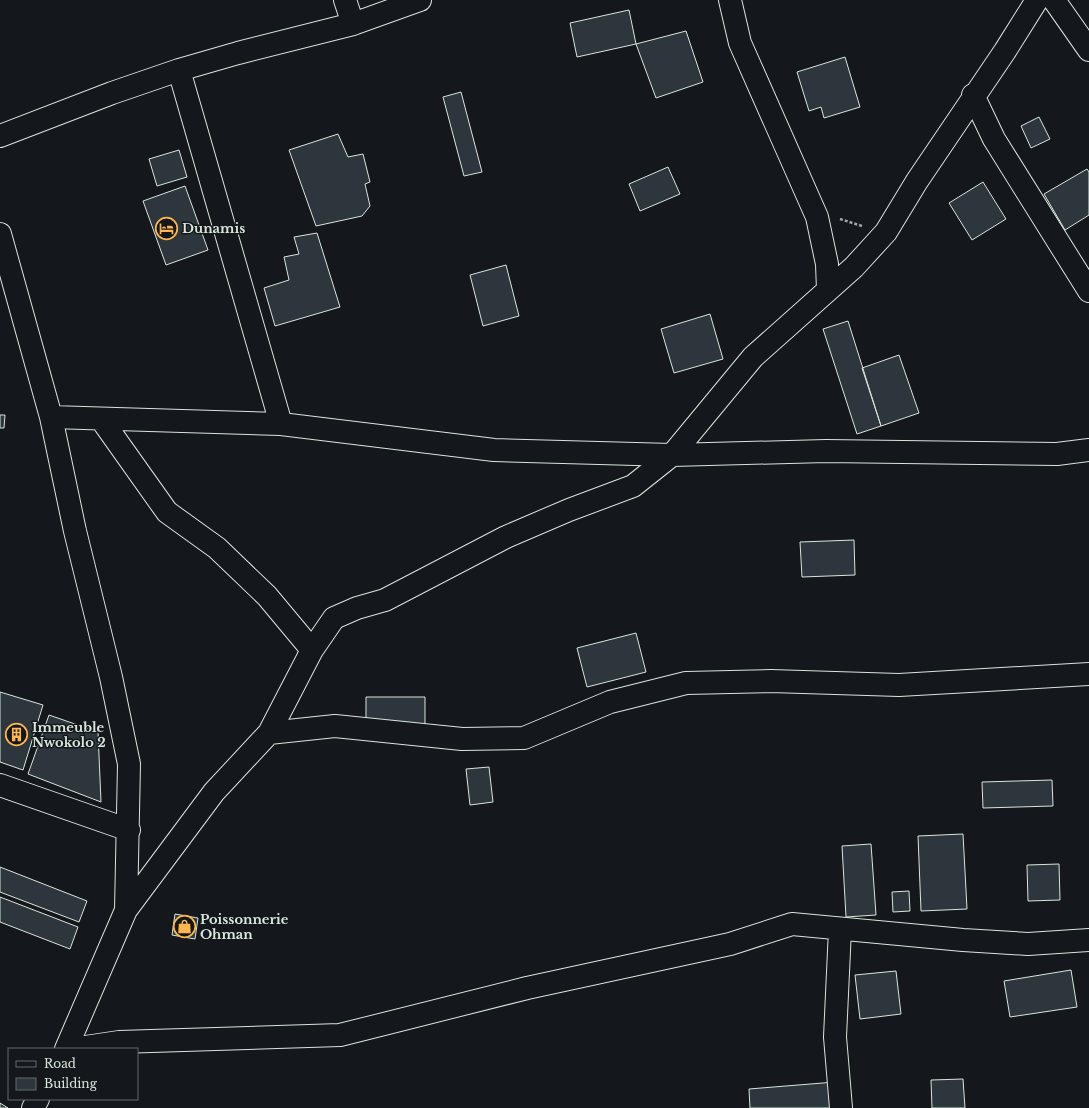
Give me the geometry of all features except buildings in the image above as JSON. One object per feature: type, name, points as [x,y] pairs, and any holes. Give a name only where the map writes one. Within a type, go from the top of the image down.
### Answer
[{"type":"street","points":[[345,0],[353,24]]},
{"type":"street","points":[[0,136],[112,93],[179,70],[238,53],[353,24],[420,0]]},
{"type":"street","points":[[730,0],[740,43],[817,217],[828,264],[828,290]]},
{"type":"street","points":[[66,1048],[126,910],[214,792],[269,734],[312,650],[334,618],[357,608],[385,600],[506,537],[569,510],[634,486],[672,455],[753,357],[854,267],[886,232],[917,181],[973,95],[1005,51],[1037,0]]},
{"type":"street","points":[[1054,0],[1089,50]]},
{"type":"street","points":[[179,70],[281,424]]},
{"type":"street","points":[[973,95],[994,139],[1089,291]]},
{"type":"street","points":[[1,243],[51,417],[75,531],[111,677],[129,764],[129,830],[126,910]]},
{"type":"street","points":[[51,417],[281,424],[494,450],[672,455],[826,451],[1057,454],[1089,450]]},
{"type":"street","points":[[101,419],[167,512],[222,553],[267,596],[312,650]]},
{"type":"street","points":[[269,734],[335,726],[462,739],[524,738],[610,702],[686,683],[771,681],[899,685],[1089,674]]},
{"type":"street","points":[[0,785],[129,830]]},
{"type":"street","points":[[79,1048],[119,1042],[340,1035],[527,988],[730,944],[792,924],[963,940],[1028,944],[1089,940]]},
{"type":"street","points":[[840,929],[835,1037],[841,1108]]},
{"type":"place","name":"Dunamis","points":[[166,228]]},
{"type":"place","name":"Immeuble Nwokolo 2","points":[[17,734]]},
{"type":"place","name":"Poissonnerie Ohman","points":[[185,926]]}]
